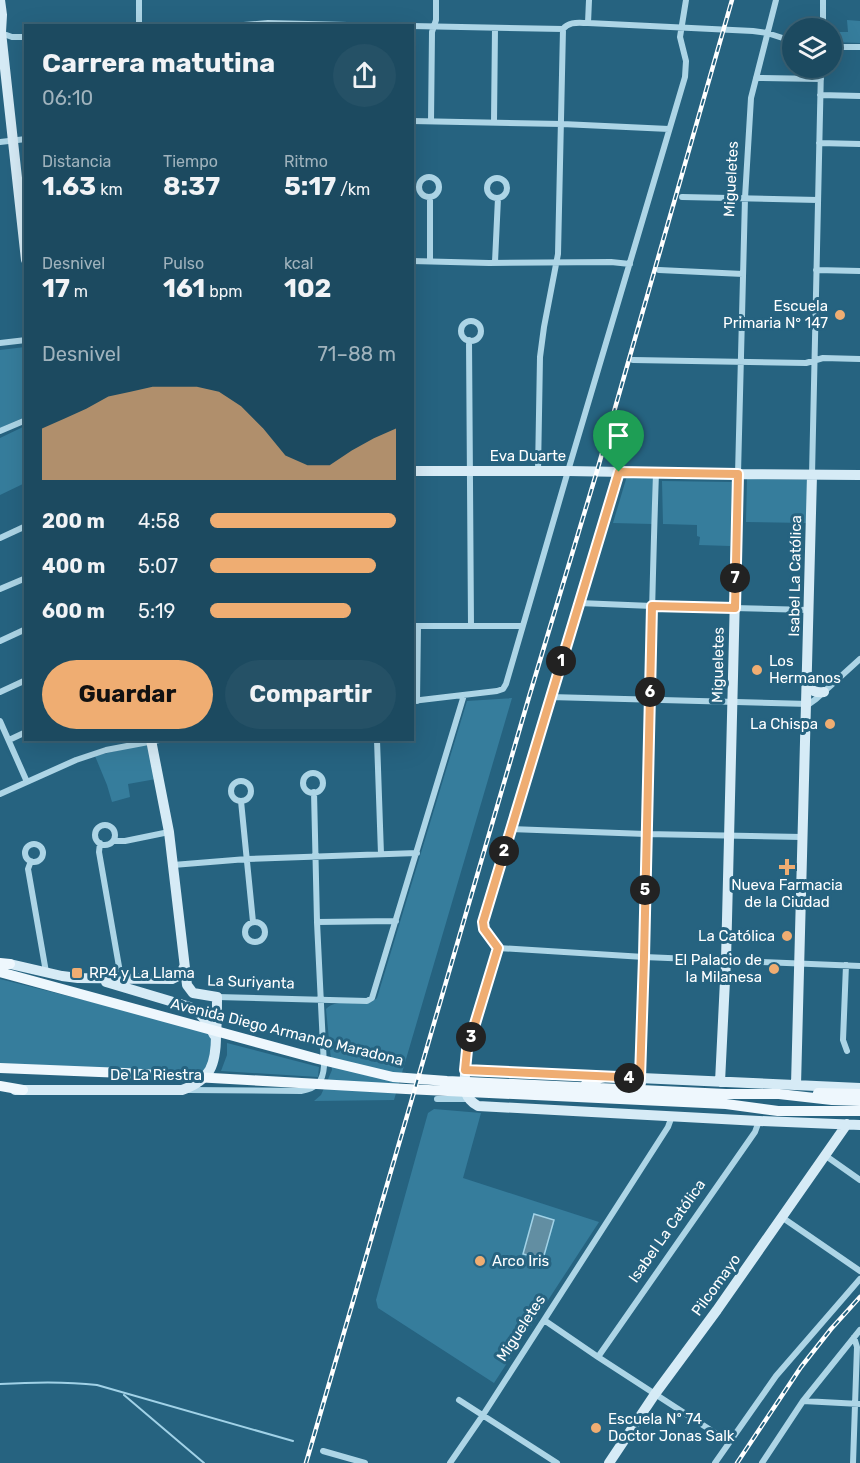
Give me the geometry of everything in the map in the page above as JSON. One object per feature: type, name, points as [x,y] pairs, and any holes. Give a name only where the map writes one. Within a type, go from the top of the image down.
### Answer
[{"type":"main road","name":"Avenida Diego Armando Maradona","points":[[0,972],[352,1068],[393,1077],[726,1100],[778,1111],[860,1101]]},
{"type":"main road","name":"Avenida Diego Armando Maradona","points":[[0,1068],[406,1089],[726,1100],[779,1094],[860,1111]]},
{"type":"main road","points":[[604,1077],[584,1086],[582,1095],[587,1102],[597,1105],[778,1111],[860,1118]]},
{"type":"main road","points":[[619,1077],[629,1083],[727,1087],[779,1094],[860,1094]]},
{"type":"main road","points":[[0,1087],[23,1090]]},
{"type":"street","points":[[0,0],[1,52],[24,244]]},
{"type":"street","points":[[139,24],[140,0]]},
{"type":"street","points":[[431,121],[432,32],[436,20],[436,0]]},
{"type":"street","points":[[588,23],[589,0]]},
{"type":"street","points":[[522,626],[415,626],[415,701],[497,691],[503,689],[506,684],[685,77],[687,68],[681,42],[681,28],[686,0]]},
{"type":"street","name":"Migueletes","points":[[720,1082],[726,960],[745,198],[751,98],[776,0]]},
{"type":"street","points":[[823,0],[823,18]]},
{"type":"street","points":[[414,26],[563,28],[571,23],[588,23],[767,33],[782,38]]},
{"type":"street","points":[[268,24],[309,24]]},
{"type":"street","points":[[494,122],[495,28]]},
{"type":"street","points":[[538,471],[540,357],[558,254],[563,28]]},
{"type":"street","points":[[0,32],[12,37],[24,37]]},
{"type":"street","points":[[842,47],[860,47]]},
{"type":"street","points":[[756,78],[821,80]]},
{"type":"street","name":"Isabel La Católica","points":[[796,1085],[810,610],[821,80]]},
{"type":"street","points":[[820,95],[860,96]]},
{"type":"street","points":[[414,121],[669,129]]},
{"type":"street","points":[[0,142],[24,139]]},
{"type":"street","points":[[819,143],[860,144]]},
{"type":"street","points":[[430,197],[430,261]]},
{"type":"street","points":[[682,197],[818,200]]},
{"type":"street","points":[[495,262],[498,198]]},
{"type":"street","points":[[414,261],[630,264]]},
{"type":"street","points":[[659,270],[743,274]]},
{"type":"street","points":[[816,270],[860,271]]},
{"type":"street","points":[[0,343],[24,340]]},
{"type":"street","points":[[469,340],[471,626]]},
{"type":"street","points":[[633,360],[806,363],[823,358],[860,359]]},
{"type":"street","points":[[0,431],[24,421]]},
{"type":"street","name":"Eva Duarte","points":[[414,471],[860,475]]},
{"type":"street","points":[[498,948],[484,929],[483,922],[619,472]]},
{"type":"street","points":[[640,1078],[656,472]]},
{"type":"street","points":[[0,538],[24,527]]},
{"type":"street","points":[[0,589],[24,579]]},
{"type":"street","points":[[579,603],[810,610]]},
{"type":"street","points":[[0,640],[24,630]]},
{"type":"street","points":[[550,697],[806,704],[813,702],[860,659]]},
{"type":"street","points":[[0,692],[24,681]]},
{"type":"street","points":[[807,686],[811,690],[824,692]]},
{"type":"street","points":[[317,922],[396,921],[464,695]]},
{"type":"street","points":[[0,721],[27,782]]},
{"type":"street","points":[[9,740],[24,733]]},
{"type":"street","points":[[0,794],[76,760],[150,741]]},
{"type":"street","points":[[78,978],[172,979],[180,975],[184,967],[169,832],[154,741]]},
{"type":"street","points":[[377,741],[381,854]]},
{"type":"street","points":[[314,792],[321,999]]},
{"type":"street","points":[[241,801],[253,922]]},
{"type":"street","points":[[113,841],[114,830],[108,825],[97,830],[96,838],[100,843],[106,844],[169,832]]},
{"type":"street","points":[[510,829],[802,837]]},
{"type":"street","points":[[100,843],[99,852],[121,978]]},
{"type":"street","points":[[173,865],[247,859],[417,853]]},
{"type":"street","points":[[31,861],[28,869],[46,972]]},
{"type":"street","name":"La Suriyanta","points":[[184,967],[187,985],[193,993],[217,997],[367,1001],[372,998],[396,921]]},
{"type":"street","points":[[498,948],[860,966]]},
{"type":"street","points":[[468,1099],[465,1070],[467,1050],[498,948]]},
{"type":"street","points":[[5,963],[110,983],[190,1007],[208,1022],[216,1040]]},
{"type":"street","points":[[846,965],[843,1040],[847,1050]]},
{"type":"street","points":[[182,1090],[194,1086],[207,1075],[212,1067],[216,1054],[217,997]]},
{"type":"street","name":"De La Riestra","points":[[23,1090],[292,1091],[311,1089],[323,1077],[324,1071],[321,999]]},
{"type":"street","points":[[465,1070],[860,1088]]},
{"type":"street","points":[[437,1099],[468,1099],[478,1106],[860,1125]]},
{"type":"street","name":"Migueletes","points":[[450,1463],[668,1128],[672,1116]]},
{"type":"street","name":"Isabel La Católica","points":[[598,1357],[755,1132],[759,1121]]},
{"type":"street","name":"Pilcomayo","points":[[609,1463],[655,1394],[848,1124]]},
{"type":"street","points":[[826,1156],[860,1180]]},
{"type":"street","points":[[783,1218],[860,1271]]},
{"type":"street","points":[[715,1463],[776,1376],[860,1279]]},
{"type":"street","points":[[544,1320],[729,1442]]},
{"type":"street","points":[[762,1463],[803,1401],[860,1330]]},
{"type":"street","points":[[853,1463],[857,1404],[857,1347],[854,1337]]},
{"type":"street","points":[[459,1400],[557,1463]]},
{"type":"street","points":[[803,1401],[857,1404]]},
{"type":"street","points":[[323,1451],[365,1463]]},
{"type":"shaded area","points":[[847,20],[860,21],[860,43],[842,42],[842,32],[848,32]]},
{"type":"shaded area","points":[[24,347],[24,417],[0,428],[0,350]]},
{"type":"shaded area","points":[[24,426],[24,483],[0,495],[0,438]]},
{"type":"shaded area","points":[[627,476],[653,476],[652,524],[613,523]]},
{"type":"shaded area","points":[[747,479],[808,480],[807,523],[746,522]]},
{"type":"shaded area","points":[[662,481],[732,482],[730,546],[699,545],[697,525],[663,524]]},
{"type":"shaded area","points":[[512,698],[394,1100],[314,1101],[321,1095],[332,1070],[326,1009],[338,1003],[365,1003],[377,998],[467,701]]},
{"type":"shaded area","points":[[145,744],[148,746],[156,779],[128,784],[130,797],[112,802],[95,756]]},
{"type":"shaded area","points":[[0,979],[210,1034],[213,1050],[210,1060],[203,1075],[0,1065]]},
{"type":"shaded area","points":[[227,1043],[319,1067],[318,1077],[221,1071],[227,1055]]},
{"type":"shaded area","name":"Arco Iris","points":[[434,1109],[481,1113],[463,1178],[599,1222],[494,1383],[378,1308],[376,1300],[428,1113]]},
{"type":"shaded area","points":[[534,1214],[554,1220],[543,1259],[523,1254]]},
{"type":"waterway","points":[[0,1384],[48,1382],[97,1385],[293,1441]]},
{"type":"waterway","points":[[124,1395],[204,1463]]},
{"type":"railway","points":[[306,1463],[597,471],[732,0]]},
{"type":"railway","points":[[737,1463],[801,1367],[860,1297]]},
{"type":"place","name":"Escuela Primaria N° 147","points":[[840,315]]},
{"type":"place","name":"Los Hermanos","points":[[757,670]]},
{"type":"place","name":"La Chispa","points":[[830,724]]},
{"type":"place","name":"Nueva Farmacia de la Ciudad","points":[[787,867]]},
{"type":"place","name":"La Católica","points":[[787,936]]},
{"type":"place","name":"El Palacio de la Milanesa","points":[[774,969]]},
{"type":"place","name":"RP4 y La Llama","points":[[77,973]]},
{"type":"place","name":"Arco Iris","points":[[480,1261]]},
{"type":"place","name":"Escuela Nº 74 Doctor Jonas Salk","points":[[596,1428]]},
{"type":"route","points":[[619,472],[738,474],[735,608],[652,606],[640,1078],[465,1070],[467,1050],[498,948],[484,929],[483,922],[619,472]]}]
